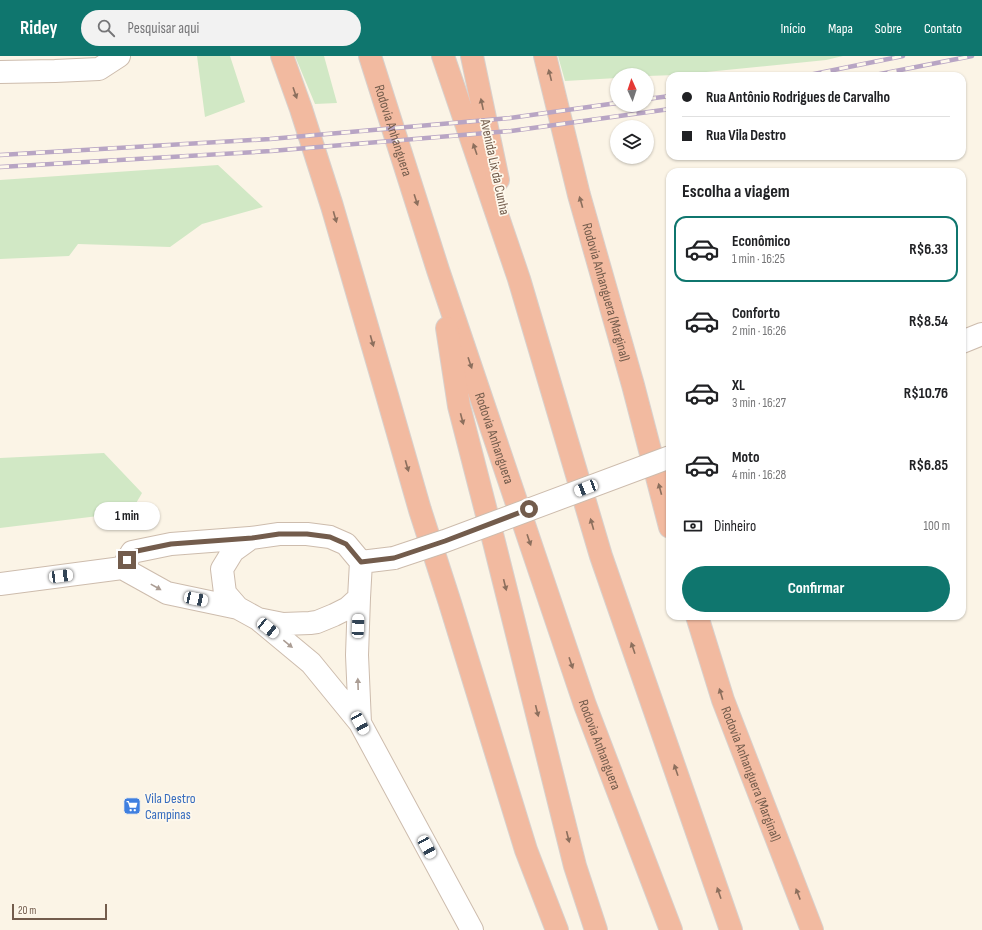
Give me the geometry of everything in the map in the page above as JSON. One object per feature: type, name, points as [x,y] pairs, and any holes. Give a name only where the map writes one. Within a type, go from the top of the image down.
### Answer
[{"type":"highway","points":[[282,56],[332,206],[420,510],[526,850],[557,930]]},
{"type":"highway","name":"Rodovia Anhanguera","points":[[370,56],[438,270],[585,705],[671,930]]},
{"type":"highway","points":[[443,56],[519,279],[601,556],[732,930]]},
{"type":"highway","name":"Avenida Lix da Cunha","points":[[472,56],[519,279]]},
{"type":"highway","name":"Rodovia Anhanguera (Marginal)","points":[[545,56],[579,195],[633,385],[666,512]]},
{"type":"highway","points":[[438,270],[459,406],[575,866],[596,930]]},
{"type":"highway","name":"Rodovia Anhanguera (Marginal)","points":[[698,620],[723,700],[812,930]]},
{"type":"street","points":[[0,72],[99,69],[119,56]]},
{"type":"street","points":[[361,562],[394,558],[445,541],[666,458]]},
{"type":"street","points":[[122,568],[132,552],[171,544],[252,538],[279,534],[307,534],[330,537],[346,544],[361,562],[357,655],[360,723]]},
{"type":"street","points":[[238,608],[225,593],[222,569],[233,551],[252,538]]},
{"type":"street","points":[[0,584],[122,568],[167,593],[238,608],[258,619],[311,663],[360,723],[472,930]]},
{"type":"street","points":[[258,619],[283,624],[317,622],[348,608],[359,598]]},
{"type":"green space","points":[[197,56],[230,56],[245,102],[205,117]]},
{"type":"green space","points":[[295,56],[324,56],[337,103],[315,104]]},
{"type":"green space","points":[[558,56],[843,56],[826,60],[706,72],[666,72],[666,75],[654,76],[654,68],[610,68],[610,78],[565,81]]},
{"type":"green space","points":[[218,165],[263,207],[202,224],[170,247],[78,244],[69,256],[0,259],[0,180]]},
{"type":"green space","points":[[104,453],[142,493],[131,512],[0,528],[0,458]]},
{"type":"railway","points":[[824,72],[903,56]]},
{"type":"railway","points":[[890,72],[972,56]]},
{"type":"railway","points":[[654,98],[666,97]]},
{"type":"railway","points":[[0,155],[270,139],[510,118],[610,104]]},
{"type":"railway","points":[[0,167],[271,151],[511,131],[666,110]]},
{"type":"place","name":"Vila Destro Campinas","points":[[132,806]]},
{"type":"route","points":[[127,560],[132,552],[171,544],[252,538],[279,534],[307,534],[330,537],[346,544],[361,562],[394,558],[445,541],[529,509]]}]
